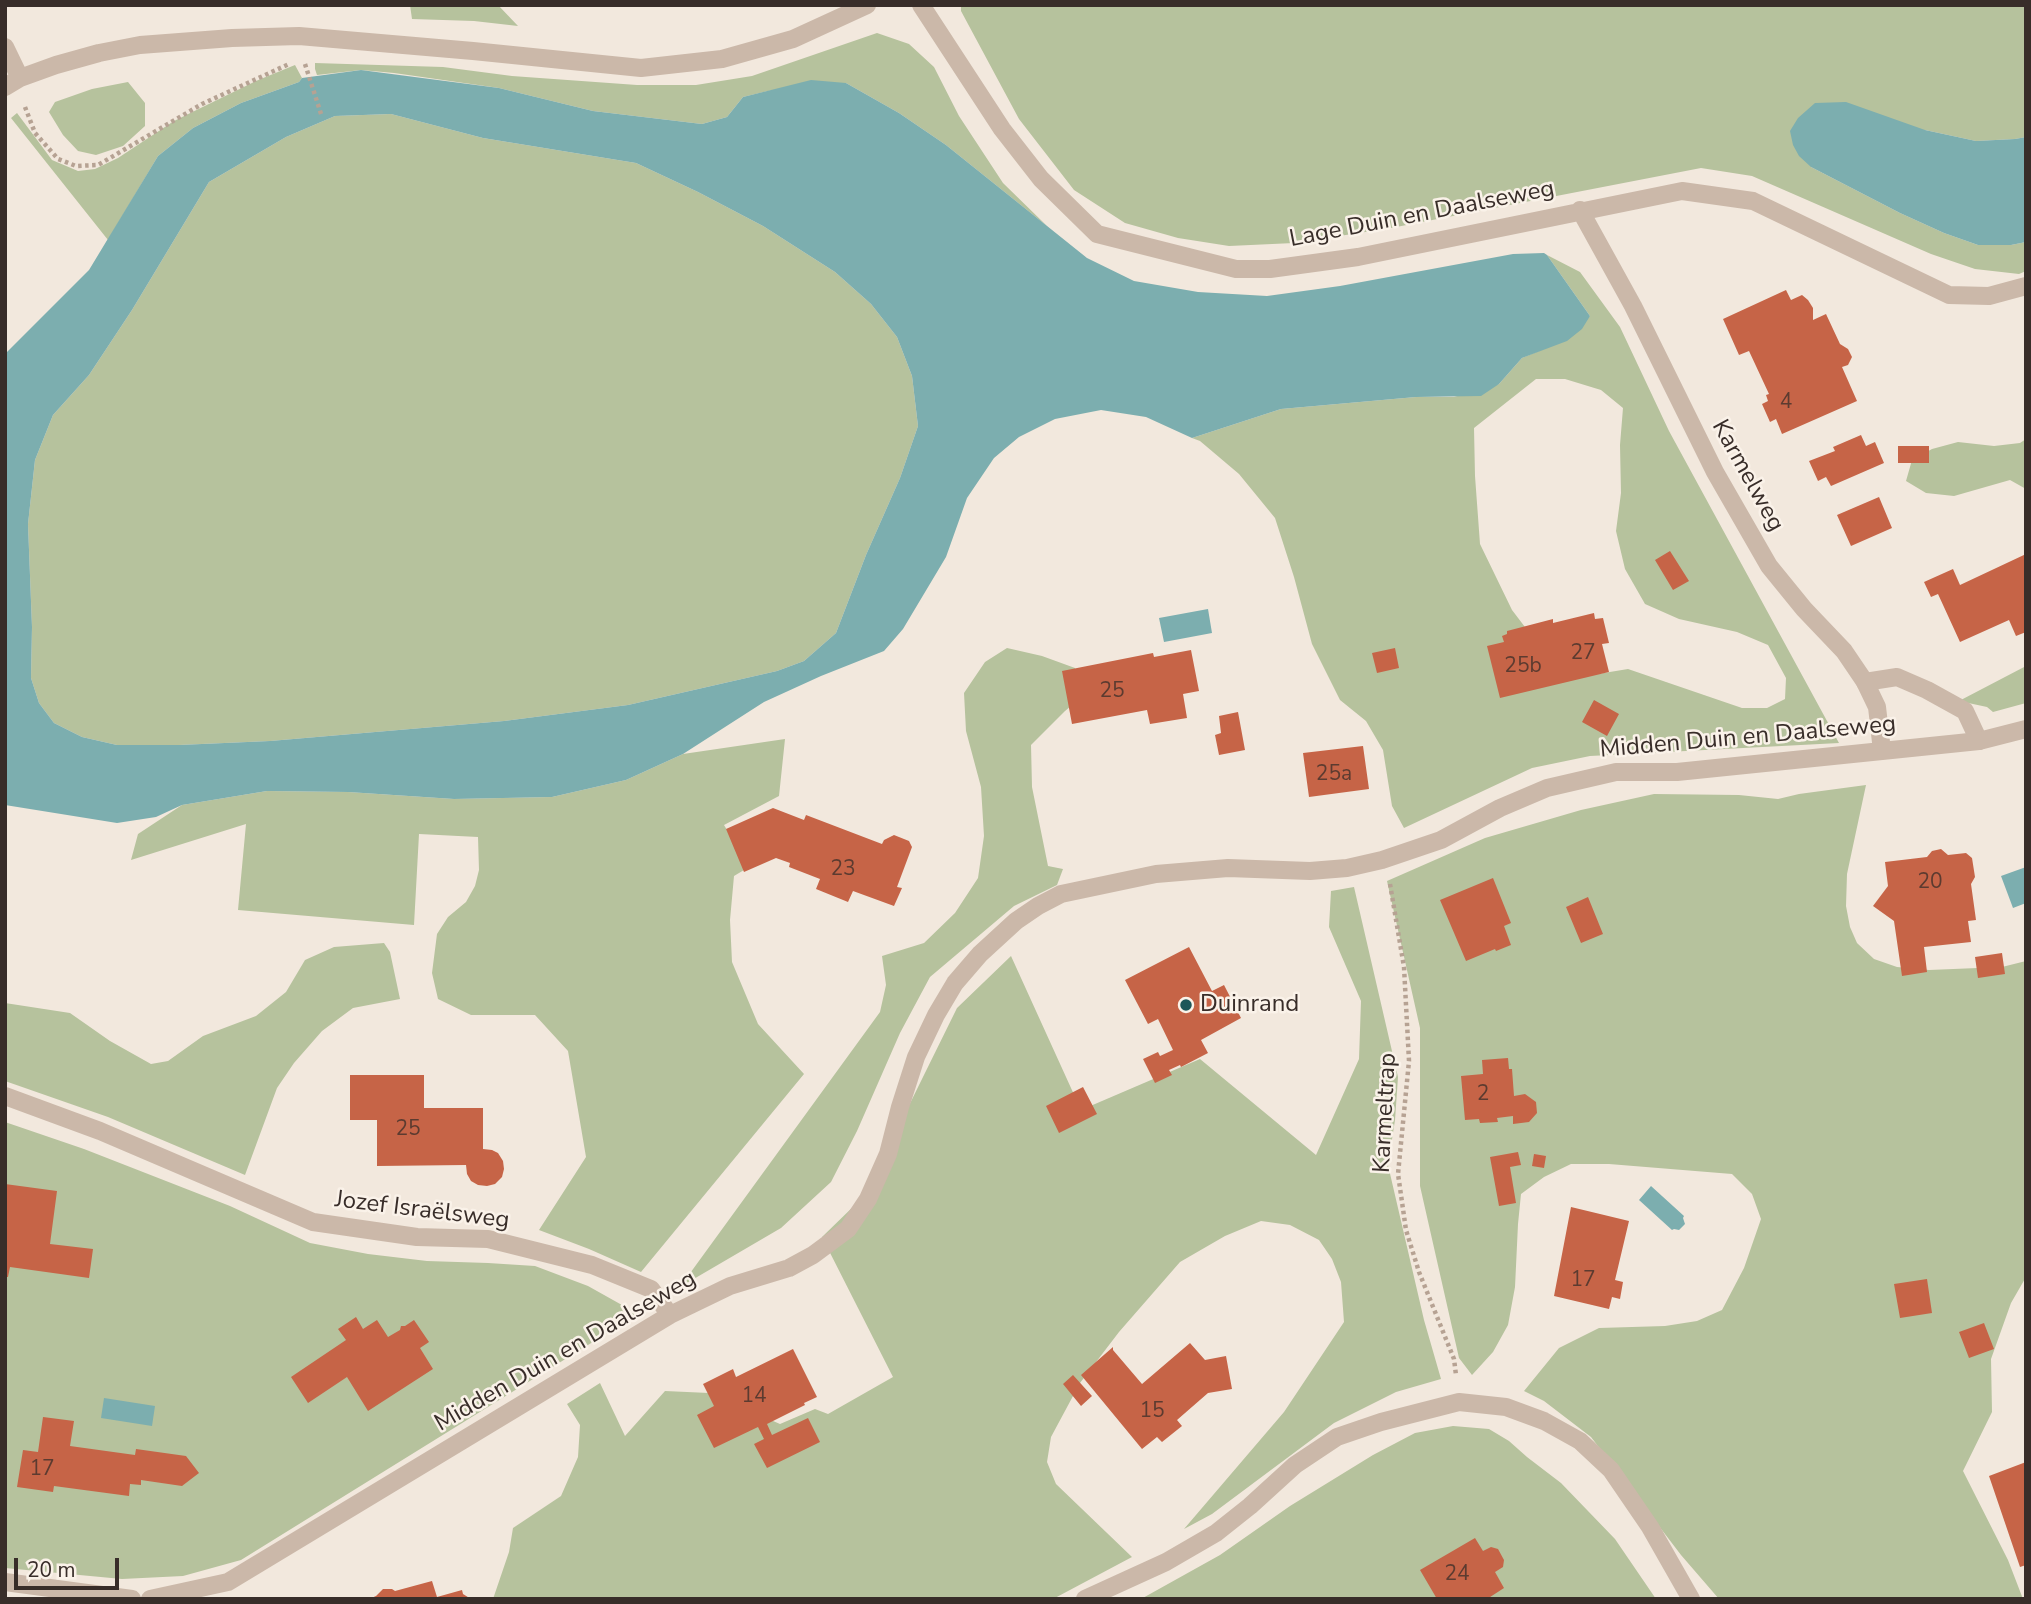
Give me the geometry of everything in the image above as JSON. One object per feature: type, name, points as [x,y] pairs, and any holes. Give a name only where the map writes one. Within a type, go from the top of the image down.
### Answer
[{"type":"street","points":[[5,47],[13,82],[56,65],[99,53],[140,46],[232,38],[299,36],[640,68],[722,60],[793,40],[867,5]]},
{"type":"street","name":"Lage Duin en Daalseweg","points":[[921,5],[1002,129],[1041,179],[1097,234],[1236,269],[1270,269],[1358,257],[1682,191],[1753,201],[1949,295],[1989,296],[2026,286]]},
{"type":"street","name":"Karmelweg","points":[[1580,210],[1633,306],[1715,472],[1769,566],[1804,609],[1844,651],[1865,682],[1877,707],[1882,751]]},
{"type":"street","points":[[1865,682],[1896,677],[1927,690],[1965,711],[1979,741]]},
{"type":"street","name":"Midden Duin en Daalseweg","points":[[150,1599],[228,1582],[670,1315],[730,1286],[789,1268],[813,1255],[848,1229],[868,1199],[888,1154],[916,1057],[936,1014],[956,983],[980,954],[1016,921],[1061,894],[1156,874],[1228,868],[1310,871],[1347,868],[1382,860],[1441,840],[1500,808],[1547,788],[1616,772],[1677,772],[1979,741],[2026,729]]},
{"type":"street","name":"Jozef Israëlsweg","points":[[5,1096],[100,1131],[313,1222],[417,1237],[488,1239],[592,1265],[651,1289],[670,1315]]},
{"type":"street","points":[[1085,1599],[1166,1562],[1216,1532],[1250,1506],[1295,1465],[1337,1437],[1381,1422],[1459,1402],[1506,1407],[1544,1421],[1580,1441],[1619,1482],[1650,1527],[1691,1599]]},
{"type":"street","points":[[5,1582],[132,1599]]},
{"type":"path","points":[[13,82],[35,133],[58,159],[76,166],[97,164],[202,104],[289,65],[296,59]]},
{"type":"path","points":[[308,75],[322,117]]},
{"type":"path","name":"Karmeltrap","points":[[1382,860],[1389,879],[1404,967],[1409,1060],[1398,1174],[1406,1230],[1419,1272],[1454,1359],[1459,1402]]},
{"type":"green space","points":[[410,5],[498,5],[518,26],[412,19]]},
{"type":"green space","points":[[961,5],[2026,5],[2026,137],[1976,141],[1925,130],[1811,167],[1900,213],[1978,245],[2026,242],[2026,271],[2019,274],[1975,269],[1931,254],[1752,176],[1701,168],[1391,228],[1294,243],[1229,246],[1178,238],[1125,223],[1074,190],[1019,119],[961,11]]},
{"type":"green space","points":[[877,33],[909,44],[934,67],[959,116],[1003,183],[1047,226],[946,145],[899,113],[846,83],[768,91],[743,97],[727,117],[702,124],[593,111],[499,88],[394,73],[361,70],[317,75],[315,69],[315,63],[443,67],[512,76],[637,85],[696,85],[752,76]]},
{"type":"green space","points":[[295,65],[302,78],[299,82],[241,103],[193,128],[158,156],[108,240],[11,118],[17,113],[52,160],[78,171],[95,169],[118,158],[174,121]]},
{"type":"green space","points":[[128,82],[145,103],[145,126],[123,146],[96,155],[78,151],[63,135],[49,112],[55,102],[92,89]]},
{"type":"green space","points":[[391,114],[483,138],[636,163],[763,226],[835,272],[871,304],[897,337],[912,376],[918,426],[900,478],[836,633],[804,661],[777,671],[628,705],[504,721],[270,741],[179,745],[117,745],[82,737],[54,723],[39,703],[31,678],[28,524],[35,460],[53,415],[89,375],[132,310],[209,182],[286,137],[335,116]]},
{"type":"green space","points":[[1547,255],[1580,272],[1620,327],[1669,431],[1839,743],[1590,756],[1532,768],[1404,828],[1392,806],[1383,750],[1366,721],[1340,700],[1312,644],[1275,518],[1239,474],[1200,441],[1192,438],[1281,409],[1416,397],[1454,397],[1499,384],[1522,358],[1541,350],[1590,316]],"holes":[[[1536,379],[1565,379],[1601,390],[1623,408],[1620,445],[1621,493],[1616,531],[1625,569],[1645,604],[1679,619],[1737,632],[1768,645],[1786,678],[1785,699],[1767,708],[1742,708],[1628,669],[1537,684],[1528,631],[1512,610],[1480,544],[1474,428]]]},
{"type":"green space","points":[[2026,439],[2026,489],[2010,480],[1954,496],[1926,493],[1906,481],[1912,460],[1932,449],[1958,442],[1994,446],[2020,443]]},
{"type":"green space","points":[[1007,648],[1042,656],[1075,668],[1083,696],[1031,745],[1032,787],[1048,866],[1063,869],[1057,885],[1014,906],[930,977],[900,1033],[857,1131],[831,1182],[781,1228],[680,1287],[880,1012],[886,985],[882,956],[924,943],[955,913],[978,878],[984,836],[981,787],[966,731],[964,693],[985,662]]},
{"type":"green space","points":[[2026,666],[2026,703],[1993,712],[1987,707],[1959,701]]},
{"type":"green space","points":[[785,739],[779,796],[724,825],[749,867],[734,876],[730,920],[732,962],[758,1024],[804,1074],[641,1272],[539,1230],[586,1157],[568,1051],[535,1015],[471,1015],[438,999],[432,973],[437,934],[448,917],[466,902],[475,886],[479,870],[478,837],[419,834],[414,925],[238,910],[246,824],[131,860],[138,834],[182,805],[267,791],[348,792],[454,799],[552,797],[626,780],[683,754]]},
{"type":"green space","points":[[1866,785],[1847,874],[1846,906],[1850,927],[1857,943],[1874,959],[1897,967],[1929,970],[2002,967],[2026,961],[2026,1277],[2011,1303],[1991,1359],[1992,1412],[1963,1471],[2008,1560],[2023,1599],[1719,1599],[1681,1555],[1591,1437],[1544,1401],[1524,1391],[1559,1348],[1599,1328],[1665,1326],[1697,1321],[1722,1310],[1744,1268],[1761,1219],[1752,1194],[1732,1174],[1609,1164],[1571,1164],[1544,1177],[1521,1194],[1515,1287],[1508,1325],[1493,1352],[1472,1375],[1459,1358],[1420,1186],[1420,1028],[1387,881],[1485,838],[1581,810],[1654,794],[1739,795],[1778,799]]},
{"type":"green space","points":[[1354,887],[1398,1077],[1388,1165],[1424,1320],[1441,1379],[1396,1392],[1334,1423],[1212,1514],[1184,1529],[1284,1412],[1344,1322],[1341,1282],[1332,1259],[1319,1240],[1290,1225],[1261,1221],[1225,1236],[1180,1262],[1119,1332],[1080,1383],[1051,1437],[1047,1462],[1056,1484],[1132,1557],[1053,1599],[493,1599],[509,1552],[513,1528],[561,1496],[578,1457],[580,1425],[567,1404],[600,1383],[625,1436],[665,1391],[709,1393],[780,1424],[815,1409],[828,1414],[893,1377],[822,1237],[859,1201],[957,1008],[1011,956],[1081,1110],[1200,1059],[1316,1155],[1359,1059],[1361,1001],[1329,927],[1331,891]]},
{"type":"green space","points":[[384,943],[390,952],[400,999],[353,1008],[322,1031],[294,1063],[277,1088],[245,1175],[108,1117],[5,1081],[5,1003],[70,1013],[110,1041],[151,1064],[168,1061],[203,1036],[256,1016],[286,992],[305,960],[334,947]]},
{"type":"green space","points":[[5,1122],[84,1149],[230,1206],[310,1243],[427,1261],[535,1266],[588,1286],[638,1314],[241,1560],[183,1576],[122,1579],[5,1568]]},
{"type":"green space","points":[[1453,1426],[1489,1429],[1509,1441],[1561,1483],[1615,1539],[1656,1599],[1141,1599],[1220,1555],[1290,1506],[1373,1455],[1415,1433]]},
{"type":"water","points":[[361,70],[499,88],[593,111],[702,124],[727,117],[743,97],[811,80],[846,83],[899,113],[946,145],[1087,258],[1134,281],[1198,292],[1267,296],[1340,286],[1513,254],[1544,253],[1590,316],[1582,329],[1567,341],[1522,358],[1499,384],[1481,396],[1416,397],[1281,409],[1192,438],[1146,417],[1101,410],[1055,419],[1019,437],[994,458],[967,498],[946,557],[903,629],[884,651],[764,702],[683,754],[626,780],[552,797],[454,799],[348,792],[267,791],[182,805],[156,817],[117,823],[5,805],[5,354],[89,270],[158,156],[193,128],[241,103],[299,82],[302,78]],"holes":[[[391,114],[483,138],[636,163],[698,192],[763,226],[835,272],[871,304],[897,337],[912,376],[918,426],[900,478],[836,633],[804,661],[777,671],[628,705],[504,721],[270,741],[179,745],[117,745],[82,737],[54,723],[39,703],[31,678],[28,524],[35,460],[53,415],[89,375],[132,310],[209,182],[286,137],[335,116]]]},
{"type":"water","points":[[1846,102],[1925,130],[1976,141],[2026,137],[2026,242],[1978,245],[1900,213],[1811,167],[1799,156],[1790,131],[1798,118],[1815,103]]},
{"type":"water","points":[[1208,609],[1212,633],[1164,642],[1159,618]]},
{"type":"water","points":[[2026,867],[2026,903],[2013,908],[2001,876]]},
{"type":"water","points":[[1651,1186],[1684,1216],[1685,1224],[1679,1230],[1672,1230],[1639,1200]]},
{"type":"water","points":[[104,1398],[155,1406],[152,1426],[101,1418]]},
{"type":"building","points":[[1786,290],[1791,300],[1802,295],[1808,300],[1813,308],[1813,320],[1826,314],[1840,344],[1848,349],[1852,357],[1848,365],[1842,367],[1857,401],[1782,434],[1776,419],[1770,422],[1762,404],[1768,401],[1766,395],[1769,394],[1749,351],[1739,355],[1723,319]]},
{"type":"building","points":[[1861,435],[1866,446],[1875,442],[1884,463],[1831,486],[1826,477],[1818,481],[1809,461],[1835,451],[1833,447]]},
{"type":"building","points":[[1898,446],[1929,446],[1929,463],[1898,463]]},
{"type":"building","points":[[1879,497],[1892,528],[1851,546],[1837,515]]},
{"type":"building","points":[[1670,551],[1689,581],[1673,590],[1655,560]]},
{"type":"building","points":[[2026,554],[2026,632],[2016,636],[2009,620],[1960,642],[1938,594],[1931,597],[1924,582],[1953,569],[1960,585]]},
{"type":"building","points":[[1594,613],[1595,619],[1603,618],[1609,643],[1602,644],[1609,672],[1500,698],[1487,646],[1504,642],[1502,636],[1507,634],[1507,631],[1553,619],[1553,623]]},
{"type":"building","points":[[1395,648],[1399,668],[1377,673],[1372,653]]},
{"type":"building","points":[[1191,650],[1199,691],[1183,694],[1187,718],[1150,724],[1147,710],[1072,724],[1062,671],[1153,653],[1154,657]]},
{"type":"building","points":[[1594,700],[1619,714],[1607,736],[1582,722]]},
{"type":"building","points":[[1238,712],[1245,750],[1219,755],[1215,735],[1221,733],[1219,716]]},
{"type":"building","points":[[1363,746],[1369,789],[1309,797],[1303,753]]},
{"type":"building","points":[[773,808],[804,820],[806,815],[882,844],[894,835],[909,841],[912,847],[897,887],[902,888],[894,906],[853,891],[848,902],[816,889],[820,879],[789,867],[790,863],[776,858],[744,872],[726,829]]},
{"type":"building","points":[[1941,849],[1948,855],[1966,853],[1972,858],[1975,877],[1971,884],[1976,920],[1968,921],[1971,942],[1924,947],[1927,972],[1902,976],[1894,921],[1873,906],[1888,886],[1885,862],[1927,857],[1932,851]]},
{"type":"building","points":[[1493,878],[1511,923],[1504,926],[1511,945],[1466,961],[1440,900]]},
{"type":"building","points":[[1588,897],[1603,934],[1581,943],[1566,907]]},
{"type":"building","name":"Duinrand","points":[[1189,947],[1212,991],[1224,985],[1241,1018],[1201,1040],[1208,1053],[1169,1070],[1172,1075],[1155,1083],[1143,1059],[1158,1052],[1160,1056],[1173,1050],[1158,1019],[1148,1024],[1125,980]]},
{"type":"building","points":[[2002,953],[2005,974],[1978,978],[1975,957]]},
{"type":"building","points":[[1508,1058],[1509,1069],[1512,1069],[1514,1096],[1525,1094],[1536,1102],[1537,1113],[1529,1122],[1513,1124],[1513,1116],[1497,1118],[1498,1122],[1465,1120],[1461,1076],[1483,1074],[1482,1060]]},
{"type":"building","points":[[350,1075],[424,1075],[424,1108],[483,1108],[483,1149],[498,1153],[503,1161],[502,1177],[495,1184],[487,1186],[471,1181],[466,1165],[377,1166],[377,1120],[350,1120]]},
{"type":"building","points":[[1083,1087],[1097,1114],[1059,1133],[1046,1106]]},
{"type":"building","points":[[1518,1152],[1521,1165],[1510,1167],[1516,1203],[1499,1206],[1490,1157]]},
{"type":"building","points":[[1534,1154],[1546,1156],[1544,1168],[1532,1166]]},
{"type":"building","points":[[5,1184],[57,1191],[50,1244],[93,1249],[89,1278],[10,1267],[8,1277],[5,1277]]},
{"type":"building","points":[[1571,1207],[1629,1221],[1615,1280],[1623,1282],[1620,1299],[1612,1297],[1609,1309],[1554,1296]]},
{"type":"building","points":[[1927,1279],[1932,1313],[1900,1318],[1894,1284]]},
{"type":"building","points":[[356,1317],[363,1329],[377,1320],[388,1337],[414,1320],[429,1342],[420,1348],[433,1369],[368,1411],[347,1377],[308,1403],[291,1377],[346,1340],[338,1329]]},
{"type":"building","points":[[1984,1323],[1994,1349],[1969,1358],[1959,1332]]},
{"type":"building","points":[[1190,1343],[1205,1360],[1226,1356],[1232,1389],[1208,1393],[1177,1420],[1182,1426],[1162,1442],[1157,1437],[1142,1449],[1081,1375],[1113,1347],[1142,1384]]},
{"type":"building","points":[[793,1349],[817,1397],[767,1424],[772,1435],[808,1418],[820,1442],[767,1468],[754,1444],[764,1439],[758,1427],[714,1448],[697,1415],[714,1406],[703,1384],[733,1369],[736,1377]]},
{"type":"building","points":[[1073,1375],[1092,1396],[1081,1406],[1063,1384]]},
{"type":"building","points":[[43,1417],[74,1421],[70,1446],[135,1455],[136,1449],[186,1456],[199,1473],[182,1486],[141,1480],[141,1485],[130,1484],[129,1496],[54,1486],[53,1492],[17,1487],[23,1450],[38,1452]]},
{"type":"building","points":[[2026,1462],[2026,1565],[2020,1567],[1989,1476]]},
{"type":"building","points":[[1475,1538],[1483,1551],[1491,1547],[1498,1549],[1504,1560],[1503,1567],[1495,1572],[1504,1588],[1487,1599],[1437,1599],[1420,1570]]},
{"type":"building","points":[[432,1581],[437,1597],[462,1590],[463,1594],[471,1599],[369,1599],[383,1589],[395,1591]]},
{"type":"place","name":"Duinrand","points":[[1186,1005]]}]
